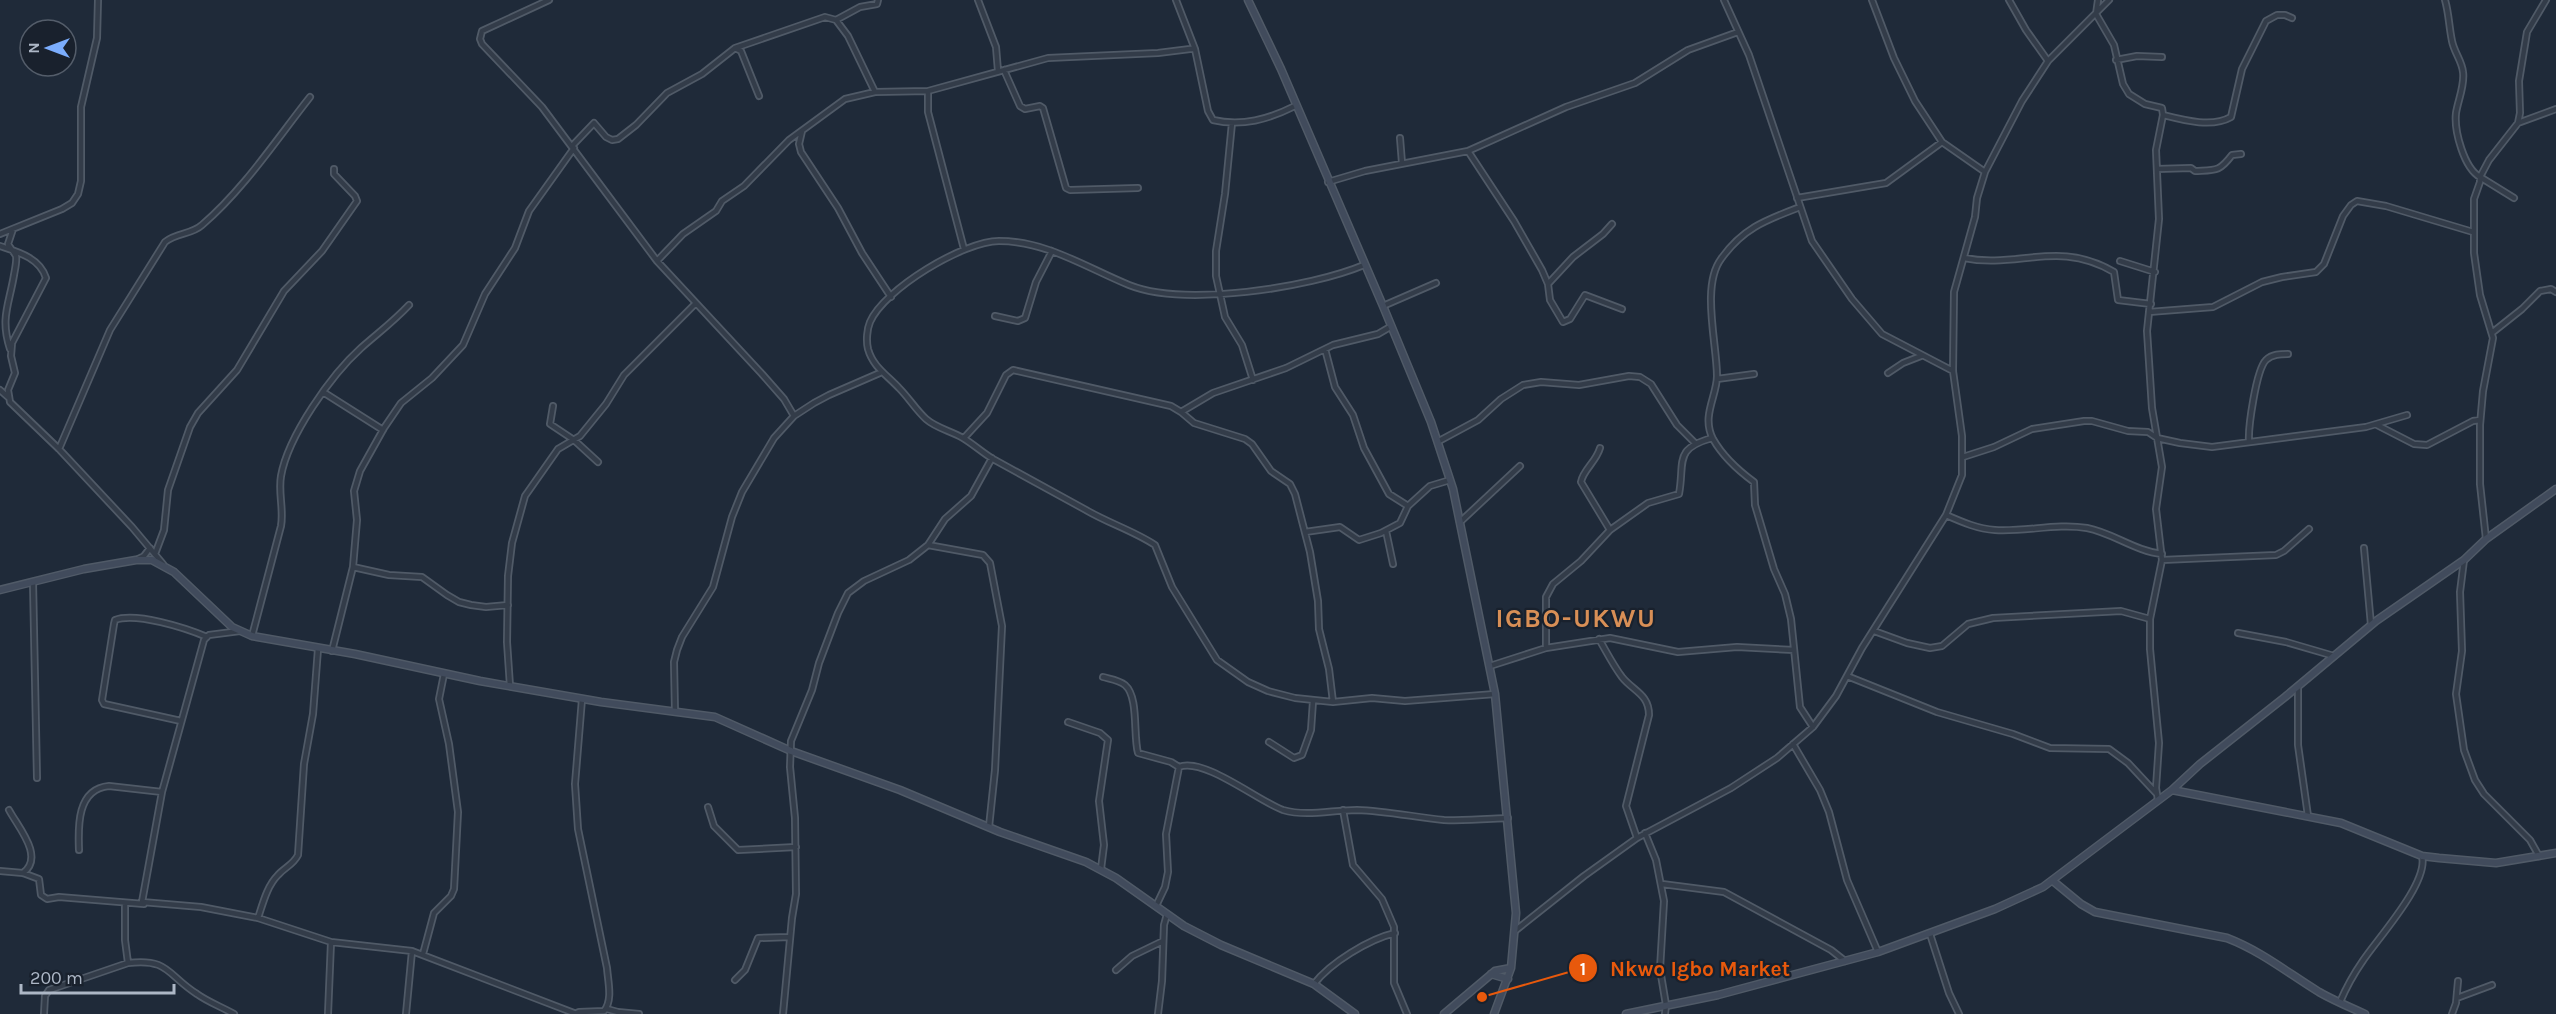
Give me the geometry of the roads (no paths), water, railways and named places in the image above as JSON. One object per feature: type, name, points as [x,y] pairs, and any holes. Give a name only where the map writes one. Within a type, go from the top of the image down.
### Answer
[{"type":"main road","points":[[1248,0],[1281,69],[1383,306],[1438,441],[1461,522],[1495,694],[1508,818],[1516,930],[1511,968],[1494,1014]]},
{"type":"main road","points":[[1626,1014],[1751,987],[1878,952],[2022,898],[2053,881],[2157,796],[2172,790],[2200,764],[2298,687],[2371,625],[2464,560],[2486,539],[2556,489]]},
{"type":"main road","points":[[0,590],[84,569],[136,560],[152,560],[163,564],[240,632],[252,636],[582,699],[725,721],[791,751],[900,790],[989,827],[1101,869],[1204,937],[1314,984],[1355,1014]]},
{"type":"main road","points":[[2172,790],[2356,827],[2422,856],[2474,863],[2496,863],[2556,853]]},
{"type":"main road","points":[[2053,881],[2081,904],[2095,912],[2221,937],[2240,943],[2340,1002],[2365,1014]]},
{"type":"main road","points":[[1444,1014],[1491,974],[1499,969],[1511,968]]},
{"type":"main road","points":[[1491,974],[1508,979]]},
{"type":"street","points":[[0,234],[62,209],[72,203],[78,194],[81,182],[81,107],[97,38],[98,0]]},
{"type":"street","points":[[549,0],[482,31],[480,39],[482,44],[542,107],[657,261],[777,391],[794,416]]},
{"type":"street","points":[[836,20],[860,7],[877,4],[878,0]]},
{"type":"street","points":[[978,0],[996,47],[1001,70],[1020,106],[1025,109],[1040,106],[1043,108],[1066,188],[1070,190],[1138,188]]},
{"type":"street","points":[[1176,0],[1195,49],[1209,116],[1213,120],[1232,123],[1264,119],[1295,106]]},
{"type":"street","points":[[1724,0],[1749,55],[1812,241],[1876,329],[1887,338],[1953,371]]},
{"type":"street","points":[[1872,0],[1894,58],[1916,101],[1942,142],[1985,172]]},
{"type":"street","points":[[2009,0],[2026,30],[2048,61]]},
{"type":"street","points":[[2098,0],[2096,14],[2114,45],[2123,84],[2129,94],[2145,104],[2162,108],[2170,106]]},
{"type":"street","points":[[1516,930],[1584,876],[1637,838],[1731,788],[1777,758],[1813,728],[1836,696],[1946,515],[1962,475],[1964,456],[1953,371],[1954,292],[1985,172],[2022,101],[2048,61],[2109,0]]},
{"type":"street","points":[[2445,0],[2451,23],[2452,43],[2463,70],[2456,126],[2468,163],[2473,173],[2514,198]]},
{"type":"street","points":[[2486,539],[2480,484],[2480,420],[2493,332],[2477,283],[2473,232],[2474,200],[2480,177],[2489,160],[2518,123],[2519,81],[2527,32],[2546,0]]},
{"type":"street","points":[[2163,115],[2205,122],[2221,121],[2231,117],[2242,69],[2266,21],[2277,15],[2292,18]]},
{"type":"street","points":[[332,651],[353,567],[357,520],[354,492],[356,480],[383,430],[401,403],[432,378],[463,345],[484,294],[515,248],[529,211],[573,147],[594,123],[606,137],[612,140],[618,139],[636,125],[667,93],[702,74],[735,48],[825,17],[836,20],[848,36],[875,93]]},
{"type":"street","points":[[1328,182],[1365,171],[1468,151],[1566,107],[1635,83],[1689,50],[1738,32]]},
{"type":"street","points":[[735,48],[741,51],[759,96]]},
{"type":"street","points":[[657,261],[683,234],[716,211],[722,201],[744,186],[802,130],[845,99],[875,93],[928,91],[1054,57],[1158,53],[1195,49]]},
{"type":"street","points":[[2116,60],[2138,56],[2163,57]]},
{"type":"street","points":[[928,91],[928,112],[964,249]]},
{"type":"street","points":[[59,449],[110,330],[165,242],[177,233],[196,230],[231,197],[310,98]]},
{"type":"street","points":[[2157,796],[2159,743],[2150,649],[2150,619],[2162,560],[2156,509],[2162,467],[2150,379],[2147,331],[2159,219],[2156,150],[2163,115],[2162,108]]},
{"type":"street","points":[[2518,123],[2556,109]]},
{"type":"street","points":[[1232,123],[1225,194],[1216,251],[1218,293],[1225,317],[1242,345],[1253,380]]},
{"type":"street","points":[[802,130],[799,144],[813,174],[838,208],[866,260],[891,297]]},
{"type":"street","points":[[1400,138],[1402,164]]},
{"type":"street","points":[[1797,198],[1886,183],[1942,142]]},
{"type":"street","points":[[1468,151],[1514,221],[1548,284],[1550,300],[1563,322],[1570,319],[1585,295],[1622,309]]},
{"type":"street","points":[[2157,169],[2191,168],[2195,171],[2215,171],[2221,169],[2232,155],[2241,154]]},
{"type":"street","points":[[155,554],[164,530],[168,490],[198,413],[237,370],[284,291],[321,251],[357,201],[334,174],[334,169]]},
{"type":"street","points":[[2149,312],[2213,307],[2262,282],[2316,272],[2324,264],[2343,216],[2357,201],[2386,206],[2473,232]]},
{"type":"street","points":[[1800,207],[1746,231],[1720,260],[1712,279],[1717,379],[1709,406],[1712,438],[1740,472],[1754,482],[1755,506],[1774,568],[1785,594],[1800,706],[1813,728]]},
{"type":"street","points":[[1548,284],[1573,257],[1603,234],[1612,224]]},
{"type":"street","points":[[8,397],[15,373],[11,350],[4,331],[5,310],[10,298],[16,261],[8,241],[13,229]]},
{"type":"street","points":[[1364,265],[1330,278],[1296,285],[1218,293],[1144,289],[1052,251],[1001,241],[988,242],[964,249],[933,265],[891,297],[870,321],[868,348],[882,372],[927,420],[964,438],[992,458],[1086,511],[1155,545],[1172,587],[1217,660],[1248,682],[1268,691],[1333,702],[1372,698],[1405,701],[1495,694]]},
{"type":"street","points":[[0,246],[30,257],[40,267],[46,278],[12,343],[11,350]]},
{"type":"street","points":[[995,316],[1018,321],[1025,318],[1036,282],[1052,251]]},
{"type":"street","points":[[1964,258],[1978,260],[2061,255],[2077,257],[2114,272],[2118,300],[2151,304]]},
{"type":"street","points":[[2120,261],[2155,272]]},
{"type":"street","points":[[1383,306],[1436,283]]},
{"type":"street","points":[[2493,332],[2540,291],[2551,289],[2556,292]]},
{"type":"street","points":[[510,686],[507,642],[512,543],[525,496],[558,449],[580,436],[632,366],[696,303]]},
{"type":"street","points":[[252,636],[283,516],[280,486],[286,454],[332,378],[360,348],[383,331],[409,305]]},
{"type":"street","points":[[1181,412],[1213,393],[1253,380],[1337,344],[1378,334],[1390,327]]},
{"type":"street","points":[[1325,349],[1335,387],[1353,415],[1364,448],[1389,494],[1408,506]]},
{"type":"street","points":[[2249,442],[2249,420],[2261,366],[2270,357],[2288,354]]},
{"type":"street","points":[[1888,373],[1920,356]]},
{"type":"street","points":[[964,438],[987,412],[1006,375],[1013,370],[1171,406],[1194,423],[1245,439],[1251,444],[1262,462],[1290,484],[1305,532],[1318,601],[1319,629],[1329,669],[1333,702]]},
{"type":"street","points":[[675,712],[674,662],[677,650],[682,637],[713,587],[722,549],[742,492],[774,438],[794,416],[829,394],[882,372]]},
{"type":"street","points":[[1717,379],[1754,374]]},
{"type":"street","points":[[1438,441],[1478,420],[1501,399],[1523,385],[1541,382],[1579,385],[1629,376],[1640,377],[1651,384],[1677,425],[1695,442]]},
{"type":"street","points":[[0,390],[8,397],[16,410],[59,449],[163,564]]},
{"type":"street","points":[[323,392],[383,430]]},
{"type":"street","points":[[553,405],[550,424],[574,440],[598,462]]},
{"type":"street","points":[[1964,456],[1994,447],[2032,429],[2084,421],[2128,431],[2148,432],[2157,438],[2195,446],[2225,446],[2377,425],[2407,416]]},
{"type":"street","points":[[2377,425],[2414,444],[2427,445],[2473,421],[2480,420]]},
{"type":"street","points":[[1546,648],[1546,597],[1553,584],[1576,566],[1610,530],[1648,503],[1679,494],[1684,456],[1695,442],[1712,438]]},
{"type":"street","points":[[1600,448],[1593,464],[1584,472],[1581,482],[1610,530]]},
{"type":"street","points":[[783,1014],[796,894],[796,847],[791,793],[791,751],[794,730],[812,690],[838,613],[849,593],[864,581],[909,560],[928,545],[945,519],[970,496],[992,458]]},
{"type":"street","points":[[1461,522],[1520,466]]},
{"type":"street","points":[[1305,532],[1340,526],[1356,539],[1362,540],[1400,523],[1408,506],[1430,486],[1450,480]]},
{"type":"street","points":[[1946,515],[1983,528],[1996,530],[2069,526],[2090,528],[2131,545],[2162,554]]},
{"type":"street","points":[[2162,560],[2276,555],[2284,551],[2309,529]]},
{"type":"street","points":[[1386,531],[1393,564]]},
{"type":"street","points":[[928,545],[983,555],[992,568],[1000,609],[1002,647],[996,770],[989,827]]},
{"type":"street","points":[[136,560],[144,556],[150,548]]},
{"type":"street","points":[[2364,548],[2371,625]]},
{"type":"street","points":[[2464,560],[2460,592],[2462,651],[2456,694],[2464,750],[2475,780],[2484,794],[2530,840],[2539,856]]},
{"type":"street","points":[[353,567],[389,575],[422,577],[447,595],[465,604],[486,607],[508,605]]},
{"type":"street","points":[[33,582],[37,778]]},
{"type":"street","points":[[1874,631],[1907,643],[1930,648],[1942,646],[1968,624],[1993,618],[2121,611],[2150,619]]},
{"type":"street","points":[[181,721],[104,704],[102,700],[115,620],[123,618],[158,622],[207,637],[240,632]]},
{"type":"street","points":[[2238,633],[2286,642],[2334,656]]},
{"type":"street","points":[[144,904],[142,899],[162,792],[207,637]]},
{"type":"street","points":[[1490,666],[1546,648],[1610,638],[1678,652],[1737,647],[1794,650]]},
{"type":"street","points":[[1599,639],[1620,675],[1628,684],[1642,693],[1649,710],[1626,806],[1637,838]]},
{"type":"street","points":[[258,918],[271,883],[279,873],[292,864],[298,855],[304,764],[313,714],[318,649]]},
{"type":"street","points":[[423,954],[434,913],[451,896],[454,889],[458,812],[449,744],[439,699],[444,674]]},
{"type":"street","points":[[1847,676],[1937,712],[2013,734],[2050,748],[2109,750],[2128,763],[2157,796]]},
{"type":"street","points":[[1103,677],[1124,683],[1129,690],[1133,704],[1138,753],[1171,762],[1179,767]]},
{"type":"street","points":[[2298,687],[2298,745],[2308,816]]},
{"type":"street","points":[[582,699],[576,761],[576,807],[578,829],[607,968],[609,991],[607,1009]]},
{"type":"street","points":[[1269,742],[1293,758],[1302,756],[1311,730],[1314,700]]},
{"type":"street","points":[[1068,722],[1100,733],[1108,740],[1099,806],[1104,845],[1101,869]]},
{"type":"street","points":[[1793,744],[1820,790],[1829,812],[1847,880],[1878,952]]},
{"type":"street","points":[[1179,767],[1185,765],[1212,772],[1248,790],[1264,801],[1294,813],[1343,810],[1393,812],[1444,820],[1508,818]]},
{"type":"street","points":[[1156,906],[1165,887],[1168,872],[1166,834],[1179,767]]},
{"type":"street","points":[[79,850],[79,816],[94,791],[100,787],[109,786],[162,792]]},
{"type":"street","points":[[708,807],[714,826],[738,850],[796,847]]},
{"type":"street","points":[[9,810],[29,844],[33,858],[30,868],[23,873]]},
{"type":"street","points":[[1343,810],[1353,865],[1382,899],[1391,918],[1395,933],[1394,983],[1407,1014]]},
{"type":"street","points":[[1645,833],[1656,860],[1662,884],[1664,918],[1660,969],[1666,1005],[1665,1014]]},
{"type":"street","points":[[2340,1002],[2349,981],[2414,886],[2421,873],[2422,856]]},
{"type":"street","points":[[0,871],[23,873],[39,879],[41,895],[46,899],[65,898],[125,904],[170,903],[201,906],[258,918],[331,942],[423,954],[574,1014],[607,1009],[639,1014]]},
{"type":"street","points":[[1662,884],[1724,892],[1832,950],[1845,961]]},
{"type":"street","points":[[125,904],[125,940],[128,963]]},
{"type":"street","points":[[1158,1014],[1167,914]]},
{"type":"street","points":[[1314,984],[1329,967],[1371,942],[1395,933]]},
{"type":"street","points":[[1929,934],[1949,993],[1959,1014]]},
{"type":"street","points":[[735,980],[745,970],[758,938],[790,937]]},
{"type":"street","points":[[1116,970],[1132,956],[1163,941]]},
{"type":"street","points":[[328,1014],[331,942]]},
{"type":"street","points":[[406,1014],[412,951]]},
{"type":"street","points":[[44,1014],[45,996],[49,990],[128,963],[147,962],[166,967],[199,996],[234,1014]]},
{"type":"street","points":[[2452,1014],[2457,998],[2458,981]]},
{"type":"street","points":[[2457,998],[2492,985]]},
{"type":"place","name":"Nkwo Igbo Market","points":[[1482,997]]},
{"type":"district","name":"IGBO-UKWU","points":[[1576,618]]}]
